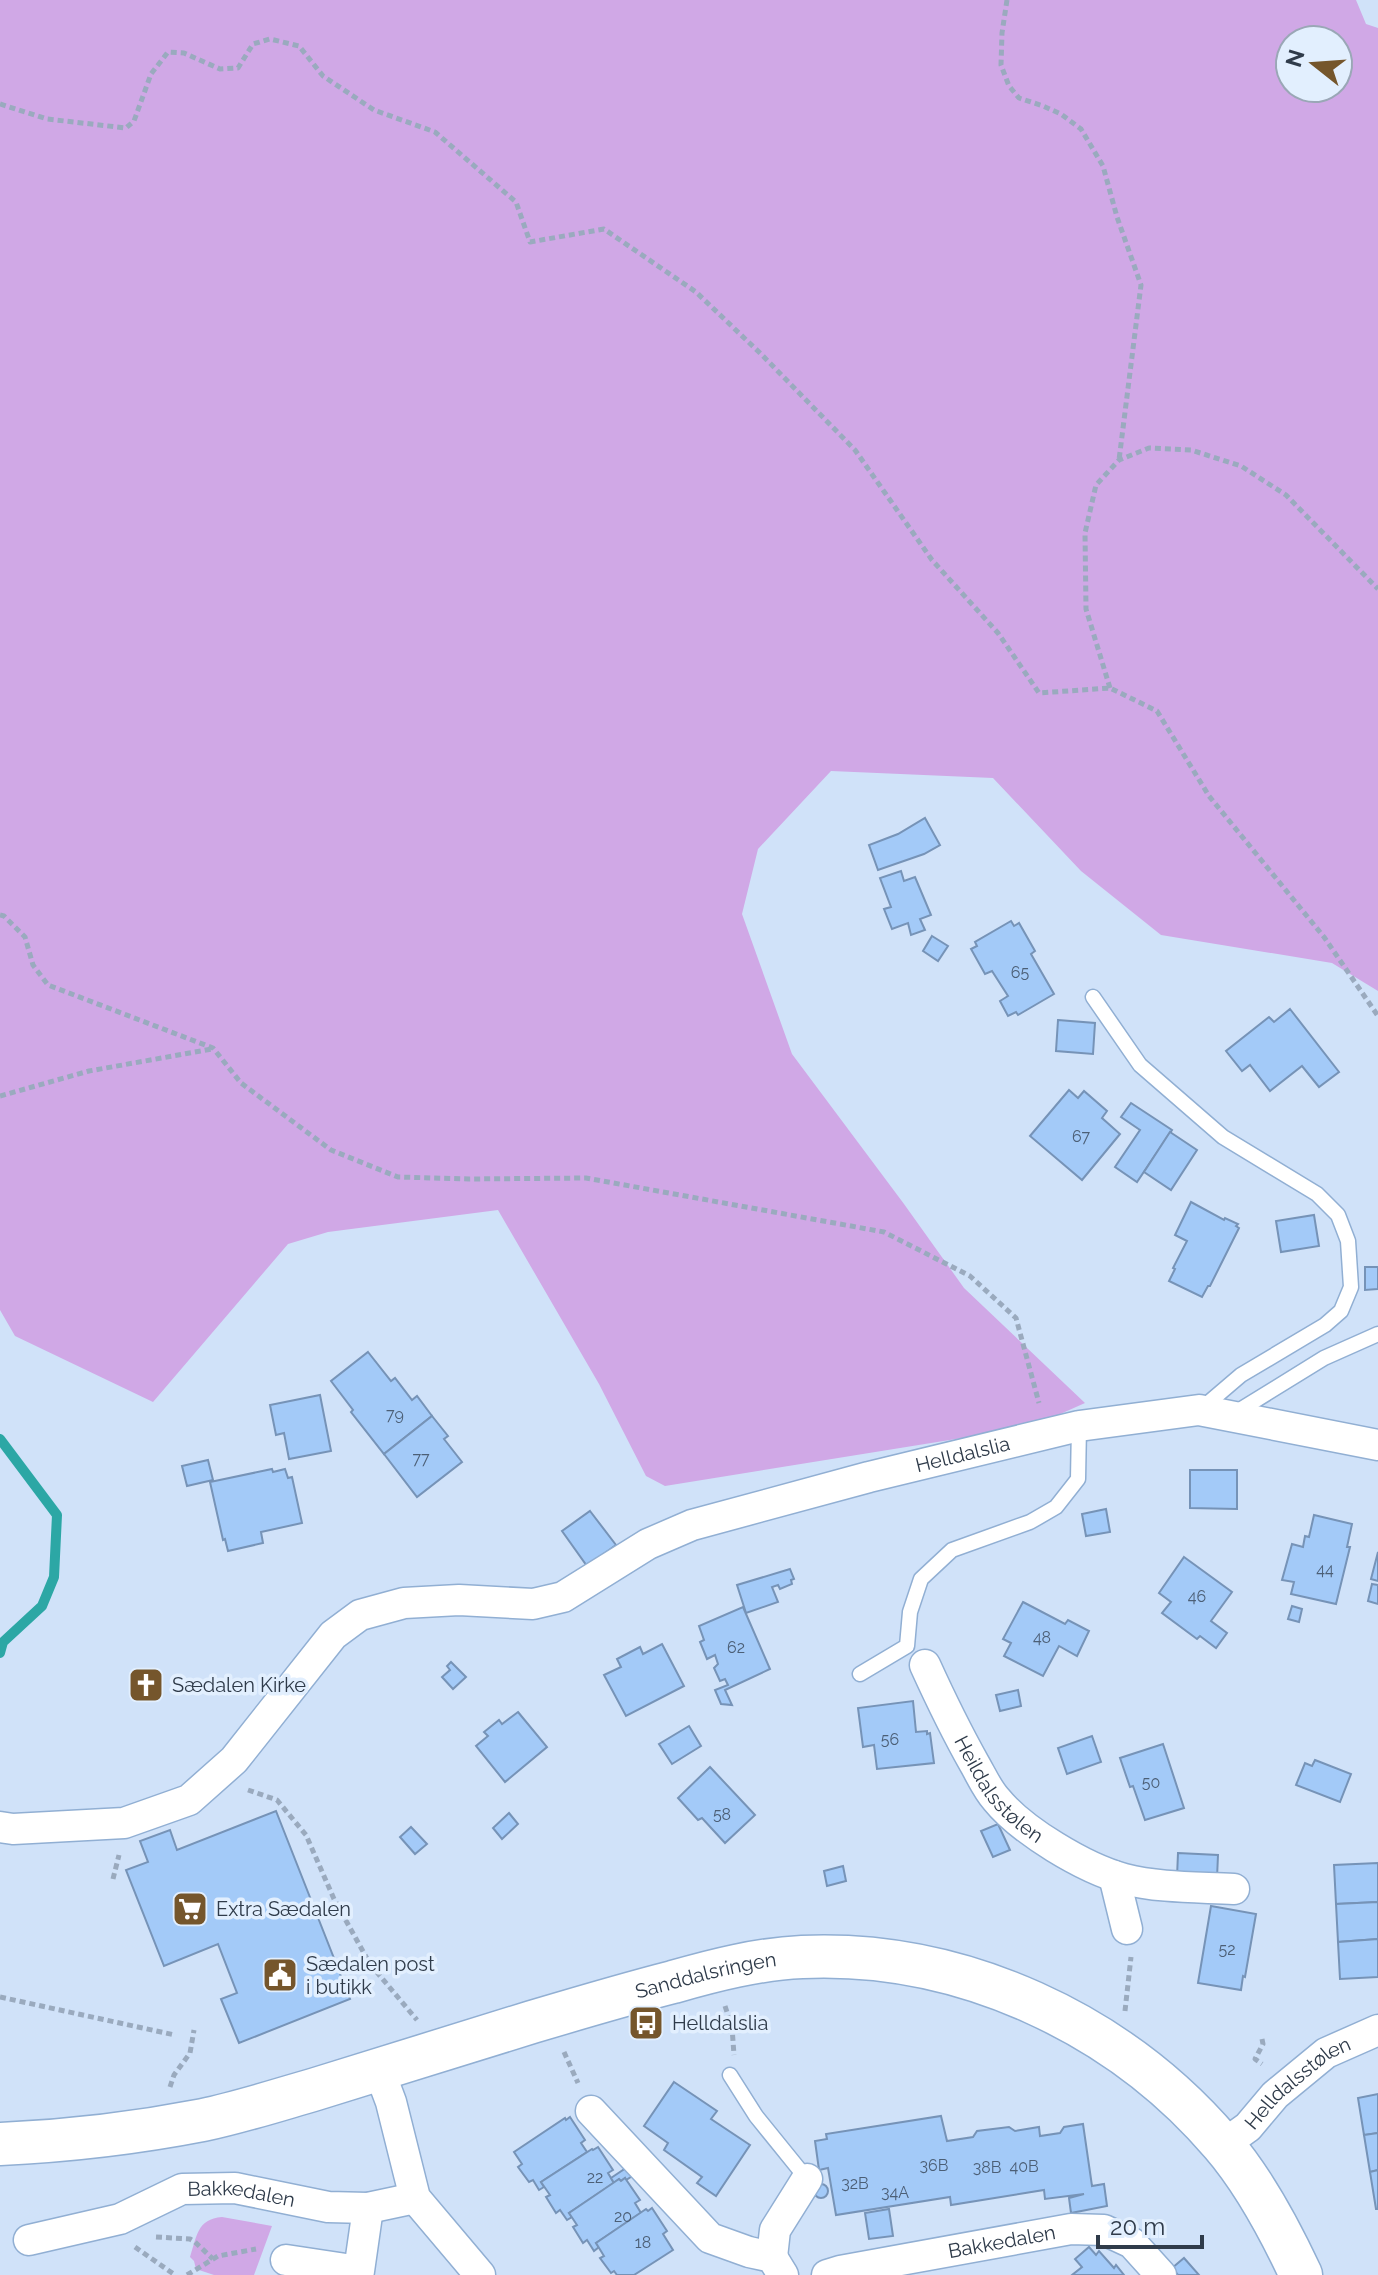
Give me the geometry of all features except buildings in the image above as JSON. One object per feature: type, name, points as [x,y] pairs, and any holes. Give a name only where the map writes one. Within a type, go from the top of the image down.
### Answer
[{"type":"main road","name":"Sanddalsringen","points":[[0,2144],[127,2134],[206,2119],[379,2070],[604,2000],[702,1974],[802,1957],[861,1959],[959,1974],[1056,2012],[1111,2045],[1188,2109],[1223,2145],[1268,2212],[1301,2275]]},
{"type":"street","name":"Helldalslia","points":[[0,1827],[13,1829],[124,1823],[189,1800],[234,1760],[333,1635],[360,1615],[404,1603],[459,1600],[533,1604],[550,1601],[563,1597],[648,1544],[692,1525],[869,1477],[1079,1426],[1199,1410],[1378,1445]]},
{"type":"street","name":"Heildalsstølen","points":[[925,1665],[944,1709],[994,1797],[1015,1819],[1060,1849],[1114,1876],[1175,1886],[1234,1889]]},
{"type":"street","points":[[1114,1876],[1127,1929]]},
{"type":"street","name":"Helldalsstølen","points":[[1223,2145],[1248,2127],[1275,2095],[1326,2053],[1378,2030]]},
{"type":"street","points":[[379,2070],[391,2102],[415,2198],[480,2275]]},
{"type":"street","points":[[591,2111],[710,2238],[778,2266]]},
{"type":"street","points":[[778,2266],[775,2230],[807,2179]]},
{"type":"street","name":"Bakkedalen","points":[[29,2240],[120,2219],[182,2189],[235,2188],[328,2207],[368,2208],[415,2198]]},
{"type":"street","points":[[286,2260],[366,2273],[368,2208]]},
{"type":"street","name":"Bakkedalen","points":[[827,2275],[1071,2229],[1104,2230],[1132,2243],[1161,2275]]},
{"type":"lane","points":[[1093,997],[1140,1065],[1223,1137],[1317,1194],[1338,1215],[1348,1241],[1351,1287],[1341,1311],[1325,1325],[1241,1375],[1199,1410]]},
{"type":"lane","points":[[1232,1415],[1324,1358],[1378,1334]]},
{"type":"lane","points":[[860,1674],[907,1646],[910,1612],[921,1579],[952,1550],[1030,1522],[1056,1507],[1078,1479],[1079,1426]]},
{"type":"lane","points":[[732,2077],[756,2116],[807,2179]]},
{"type":"path","points":[[1007,0],[1001,65],[1009,86],[1019,98],[1061,114],[1081,129],[1103,166],[1141,285],[1119,460]]},
{"type":"path","points":[[0,104],[47,119],[126,128],[134,121],[151,74],[168,52],[184,53],[220,69],[238,68],[253,44],[270,39],[299,46],[323,76],[374,110],[435,132],[516,202],[530,242],[604,229],[696,292],[855,450],[932,560],[998,633],[1039,693],[1110,688],[1157,711],[1209,796],[1324,937],[1378,1016]]},
{"type":"path","points":[[1110,688],[1086,609],[1085,533],[1096,485],[1119,460],[1149,448],[1191,450],[1241,466],[1286,495],[1378,589]]},
{"type":"path","points":[[0,915],[25,937],[33,965],[48,985],[213,1048],[241,1083],[331,1150],[398,1177],[586,1178],[884,1232],[970,1276],[1016,1318],[1047,1434]]},
{"type":"path","points":[[0,1096],[89,1071],[213,1048]]},
{"type":"path","points":[[240,1787],[277,1800],[306,1835],[334,1899],[370,1964],[426,2030]]},
{"type":"path","points":[[1123,2024],[1131,1950],[1127,1929]]},
{"type":"path","points":[[0,1997],[175,2035]]},
{"type":"path","points":[[721,1998],[732,2027],[735,2068],[732,2077]]},
{"type":"path","points":[[170,2088],[174,2075],[190,2053],[194,2030]]},
{"type":"path","points":[[1262,2039],[1263,2044],[1255,2059],[1271,2069]]},
{"type":"path","points":[[120,2219],[126,2240],[175,2275]]},
{"type":"path","points":[[148,2236],[190,2239],[213,2259]]},
{"type":"shaded area","points":[[0,0],[1356,0],[1366,24],[1378,28],[1378,991],[1332,963],[1161,935],[1081,871],[993,778],[831,771],[758,849],[742,914],[792,1054],[964,1288],[1085,1403],[1031,1427],[665,1486],[646,1476],[599,1384],[498,1210],[328,1232],[288,1244],[153,1402],[15,1336],[0,1310]]},
{"type":"shaded area","points":[[222,2217],[272,2226],[254,2275],[214,2275],[196,2269],[190,2257],[199,2230],[207,2221]]},
{"type":"waterway","points":[[0,1439],[57,1515],[54,1577],[42,1606],[3,1642],[0,1653]]},
{"type":"place","name":"Sædalen Kirke","points":[[146,1685]]},
{"type":"place","name":"Extra Sædalen","points":[[190,1909]]},
{"type":"place","name":"Sædalen post i butikk","points":[[280,1975]]},
{"type":"place","name":"Helldalslia","points":[[646,2023]]}]
